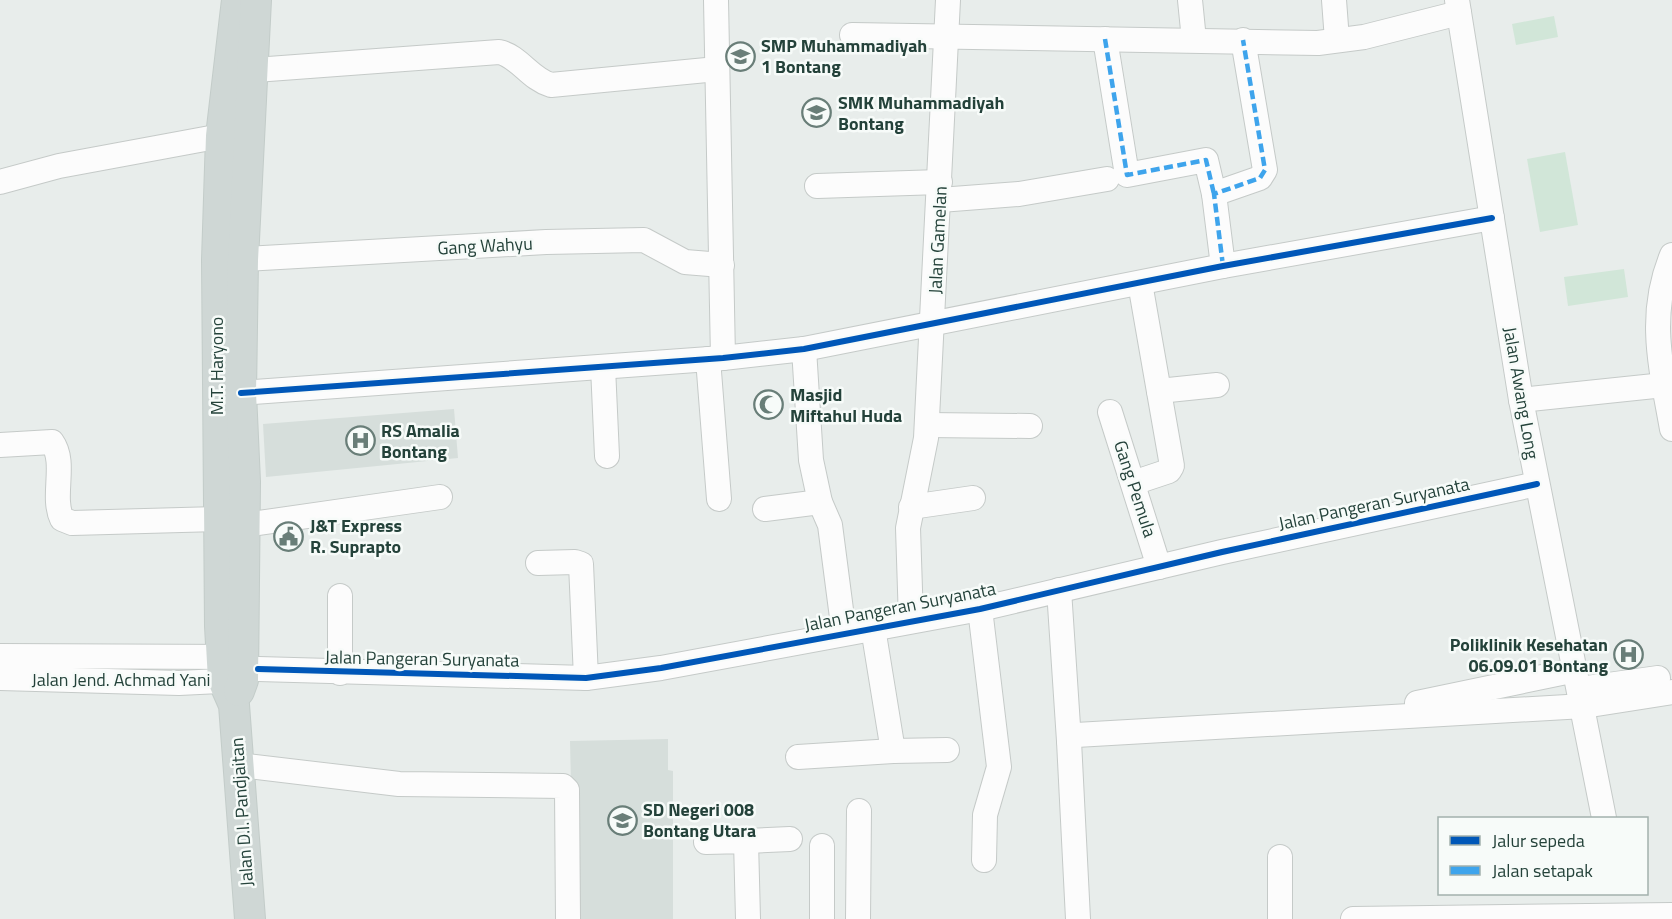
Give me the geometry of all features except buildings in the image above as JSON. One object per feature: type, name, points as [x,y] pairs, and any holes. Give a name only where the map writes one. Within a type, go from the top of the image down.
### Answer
[{"type":"main road","name":"M.T. Haryono","points":[[231,522],[241,393],[221,136],[237,0]]},
{"type":"main road","name":"M.T. Haryono","points":[[237,675],[231,522],[230,260],[255,70],[256,0]]},
{"type":"main road","name":"Jalan D.I. Pandjaitan","points":[[237,675],[239,765],[250,919]]},
{"type":"street","points":[[716,0],[722,265],[715,359],[718,499]]},
{"type":"street","name":"Jalan Gamelan","points":[[911,621],[908,528],[923,459],[927,425],[948,37],[948,0]]},
{"type":"street","points":[[1190,0],[1194,40]]},
{"type":"street","points":[[1334,0],[1337,40]]},
{"type":"street","points":[[852,35],[1318,43],[1364,37],[1458,7]]},
{"type":"street","name":"Jalan Awang Long","points":[[1458,7],[1521,400],[1580,688],[1604,817]]},
{"type":"street","points":[[1105,39],[1127,175],[1206,160],[1214,194],[1223,267]]},
{"type":"street","points":[[1214,194],[1260,178],[1265,170],[1243,40]]},
{"type":"street","points":[[255,70],[499,52],[510,56],[536,79],[551,85],[717,69]]},
{"type":"street","points":[[0,182],[59,166],[221,136]]},
{"type":"street","points":[[817,186],[1019,194],[1107,178]]},
{"type":"street","points":[[241,393],[715,359],[804,349],[1223,267],[1492,218]]},
{"type":"street","name":"Gang Wahyu","points":[[230,260],[546,242],[644,240],[685,262],[722,265]]},
{"type":"street","points":[[1672,255],[1659,289],[1657,304],[1665,342],[1664,385],[1672,429]]},
{"type":"street","points":[[1133,483],[1169,471],[1172,466],[1140,283]]},
{"type":"street","points":[[804,349],[811,460],[820,502],[830,525],[844,633]]},
{"type":"street","points":[[603,367],[607,456]]},
{"type":"street","points":[[1159,391],[1217,385]]},
{"type":"street","points":[[1521,400],[1664,385]]},
{"type":"street","name":"Gang Pemula","points":[[1110,412],[1159,567]]},
{"type":"street","points":[[927,425],[1030,426]]},
{"type":"street","points":[[0,445],[52,442],[57,456],[58,511],[62,519],[72,523],[231,522],[440,497]]},
{"type":"street","name":"Jalan Pangeran Suryanata","points":[[237,675],[340,673],[586,678],[661,668],[980,609],[1537,484]]},
{"type":"street","points":[[911,507],[973,498]]},
{"type":"street","points":[[765,509],[820,502]]},
{"type":"street","points":[[538,563],[575,562],[581,564],[586,678]]},
{"type":"street","points":[[1059,590],[1070,741],[1078,919]]},
{"type":"street","points":[[340,596],[340,673]]},
{"type":"street","points":[[980,609],[999,767],[985,815],[984,860]]},
{"type":"street","points":[[873,628],[893,751]]},
{"type":"street","name":"Jalan Jend. Achmad Yani","points":[[0,656],[237,675]]},
{"type":"street","name":"Jalan Jend. Achmad Yani","points":[[0,678],[178,683],[237,675]]},
{"type":"street","points":[[1403,707],[1672,676]]},
{"type":"street","points":[[1070,741],[1076,735],[1580,688],[1672,692]]},
{"type":"street","points":[[798,757],[947,750]]},
{"type":"street","points":[[239,765],[399,784],[563,786],[567,790],[568,919]]},
{"type":"street","points":[[858,919],[859,811]]},
{"type":"street","points":[[706,842],[790,839]]},
{"type":"street","points":[[746,841],[748,919]]},
{"type":"street","points":[[822,846],[822,919]]},
{"type":"street","points":[[1280,857],[1280,919]]},
{"type":"street","points":[[1354,919],[1621,909],[1672,915]]},
{"type":"shaded area","name":"RS Amalia Bontang","points":[[454,409],[458,458],[266,477],[263,424]]},
{"type":"shaded area","name":"SD Negeri 008 Bontang Utara","points":[[668,739],[668,770],[673,771],[673,919],[569,919],[573,868],[570,741]]},
{"type":"green space","points":[[1554,16],[1558,37],[1516,45],[1512,24]]},
{"type":"green space","points":[[1565,152],[1578,225],[1540,232],[1527,159]]},
{"type":"green space","points":[[1624,269],[1628,297],[1568,306],[1564,277]]},
{"type":"marked path","points":[[1105,39],[1127,175],[1206,160],[1214,194]]},
{"type":"marked path","points":[[1223,266],[1214,194],[1260,178],[1265,170],[1243,40]]},
{"type":"cycle path","points":[[241,393],[723,358],[804,349],[1223,266],[1492,218]]},
{"type":"cycle path","points":[[258,669],[586,678],[661,668],[980,609],[1222,552],[1537,484]]},
{"type":"place","name":"SMP Muhammadiyah 1 Bontang","points":[[740,56]]},
{"type":"place","name":"SMK Muhammadiyah Bontang","points":[[817,113]]},
{"type":"place","name":"Masjid Miftahul Huda","points":[[769,405]]},
{"type":"place","name":"RS Amalia Bontang","points":[[360,441]]},
{"type":"place","name":"J&T Express R. Suprapto","points":[[289,536]]},
{"type":"place","name":"Poliklinik Kesehatan 06.09.01 Bontang","points":[[1629,655]]},
{"type":"place","name":"SD Negeri 008 Bontang Utara","points":[[622,820]]}]
